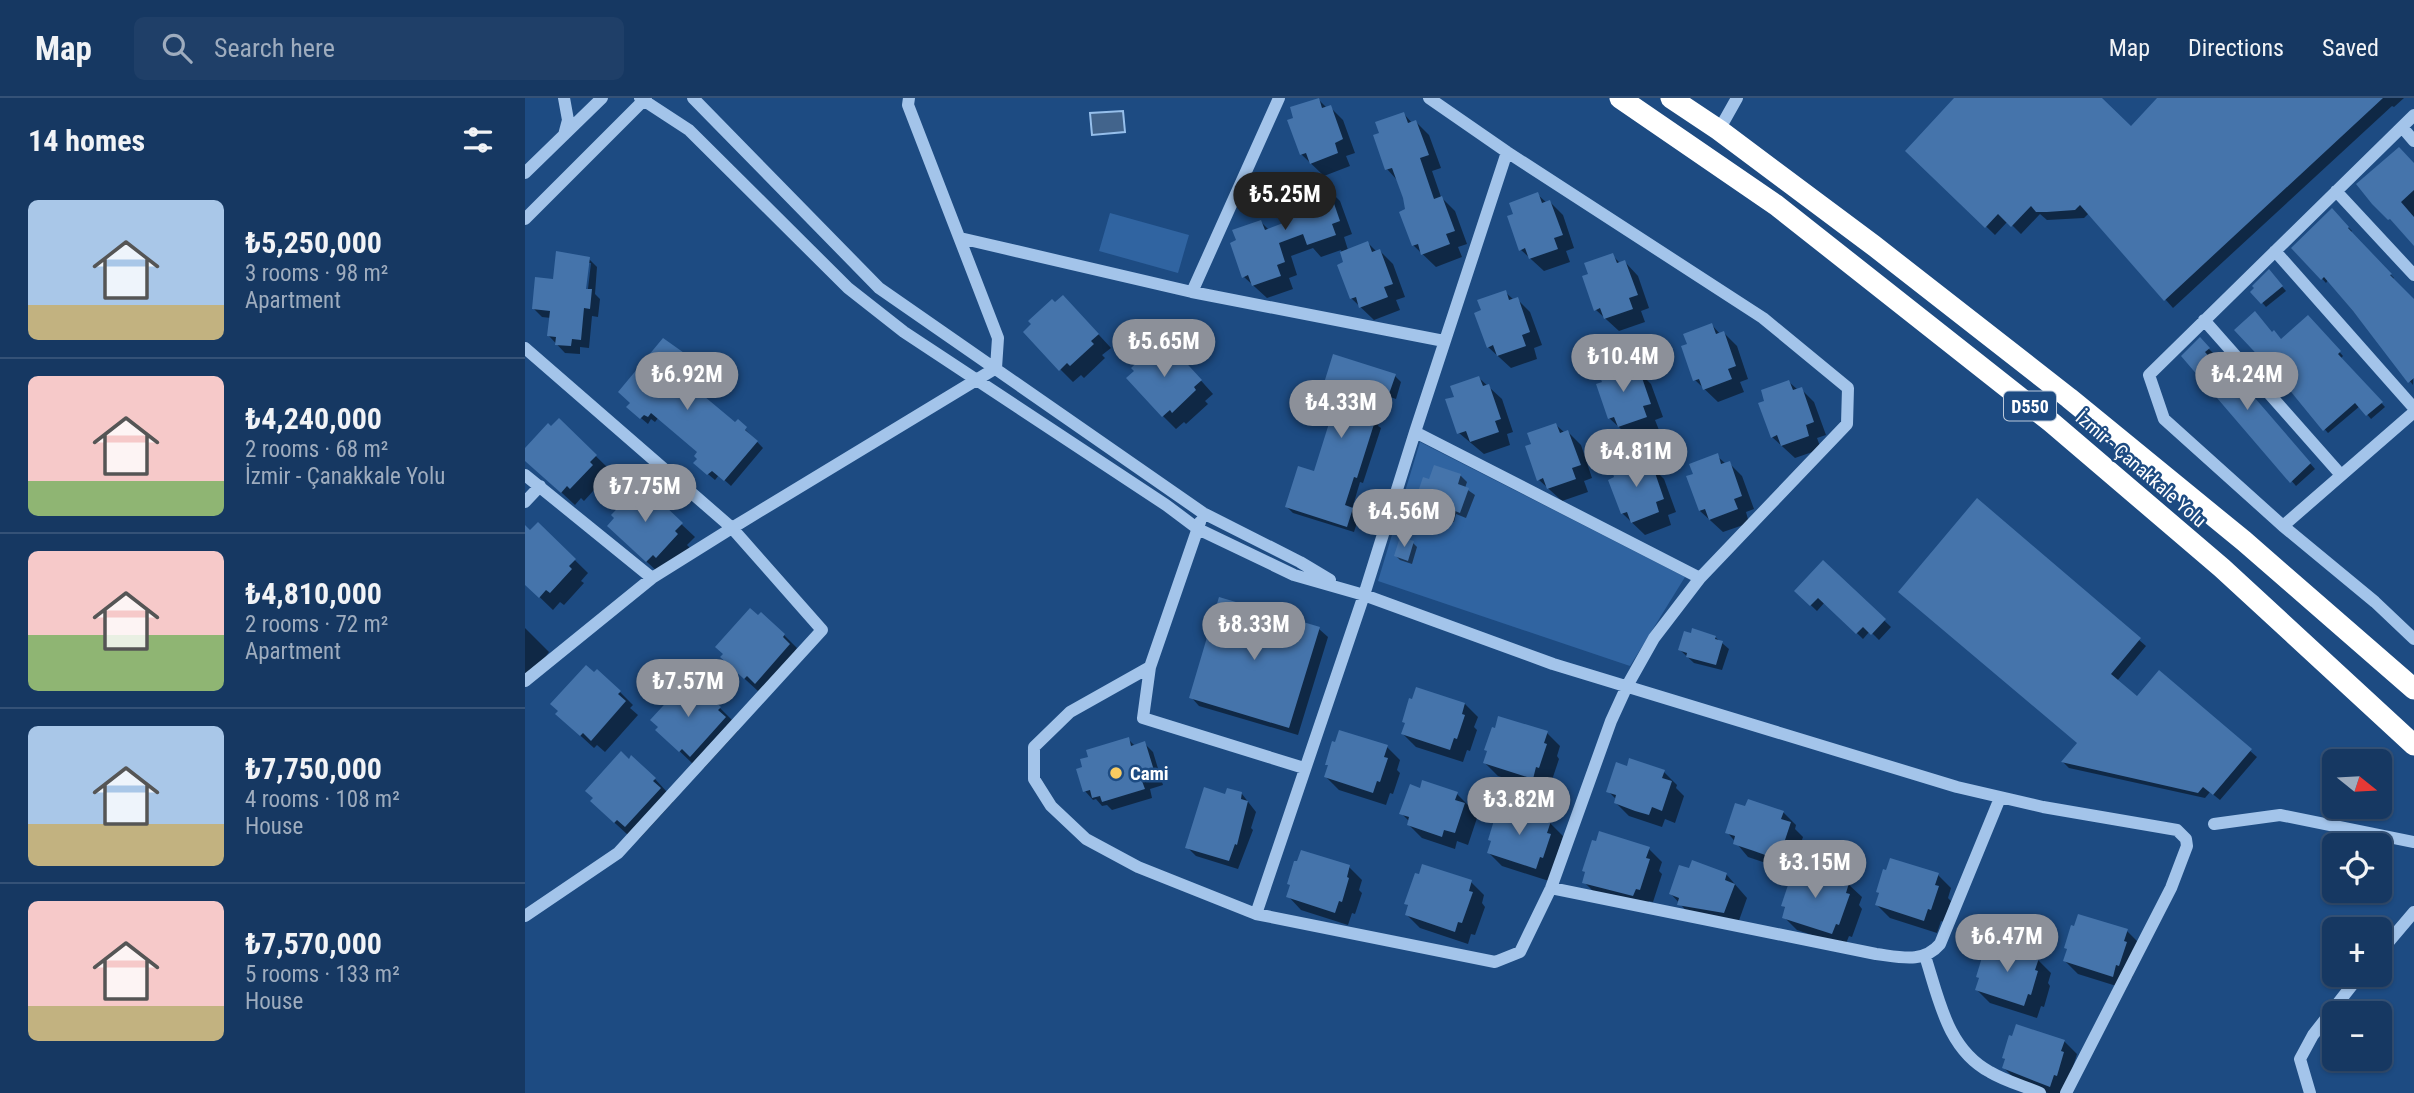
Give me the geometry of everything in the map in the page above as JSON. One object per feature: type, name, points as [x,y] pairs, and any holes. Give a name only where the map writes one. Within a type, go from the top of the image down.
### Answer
[{"type":"highway","name":"İzmir - Çanakkale Yolu","points":[[1620,98],[1776,205],[2051,422],[2222,568],[2414,745]]},
{"type":"highway","name":"İzmir - Çanakkale Yolu","points":[[1671,98],[1719,130],[1884,253],[2069,398],[2244,541],[2414,689]]},
{"type":"street","points":[[564,98],[568,120],[564,135]]},
{"type":"street","points":[[525,173],[602,98]]},
{"type":"street","points":[[693,98],[879,288],[1203,513],[1300,562],[1341,587]]},
{"type":"street","points":[[909,98],[908,105],[998,338],[996,368]]},
{"type":"street","points":[[1192,292],[1279,98]]},
{"type":"street","points":[[1150,667],[1070,712],[1034,747],[1034,779],[1051,806],[1086,839],[1138,867],[1256,914],[1495,962],[1520,952],[1551,888],[1611,721],[1654,638],[1700,578],[1847,424],[1848,388],[1763,318],[1507,152],[1430,98]]},
{"type":"street","points":[[1719,130],[1737,98]]},
{"type":"street","points":[[525,219],[643,99],[689,130],[848,288],[904,332],[1166,505],[1198,529],[1294,575],[1341,587],[1553,664],[2000,799],[2177,830],[2186,839],[2186,853],[2171,888],[2066,1093]]},
{"type":"street","points":[[2414,115],[2149,375],[2164,419],[2414,639]]},
{"type":"street","points":[[2402,127],[2414,141]]},
{"type":"street","points":[[1256,914],[1364,595],[1507,152]]},
{"type":"street","points":[[2336,191],[2414,275]]},
{"type":"street","points":[[960,239],[1192,292],[1444,341]]},
{"type":"street","points":[[2275,251],[2414,410],[2283,526]]},
{"type":"street","points":[[2204,320],[2341,475]]},
{"type":"street","points":[[525,348],[732,528],[822,630],[618,853],[525,916]]},
{"type":"street","points":[[525,681],[652,578],[996,368]]},
{"type":"street","points":[[1415,432],[1700,578]]},
{"type":"street","points":[[525,475],[652,578]]},
{"type":"street","points":[[525,502],[540,486]]},
{"type":"street","points":[[1203,513],[1150,667],[1143,718],[1304,768]]},
{"type":"street","points":[[1551,888],[1876,954],[1925,957],[1940,944],[2000,799]]},
{"type":"street","points":[[2214,824],[2280,815],[2414,842]]},
{"type":"street","points":[[2392,938],[2414,912]]},
{"type":"street","points":[[1925,957],[1949,1029],[1961,1048],[1979,1066],[1992,1074],[2040,1093]]},
{"type":"street","points":[[2310,1093],[2300,1059],[2313,1035],[2351,987]]},
{"type":"shaded area","points":[[1123,111],[1125,132],[1092,135],[1090,113]]},
{"type":"shaded area","points":[[1110,213],[1189,235],[1178,273],[1099,251]]},
{"type":"shaded area","points":[[1420,442],[1685,577],[1630,666],[1378,581]]},
{"type":"building","points":[[1319,98],[1322,108],[1331,105],[1343,139],[1335,143],[1338,153],[1310,164],[1306,153],[1300,155],[1287,120],[1293,118],[1290,107]]},
{"type":"building","points":[[1954,98],[2102,98],[2131,126],[2157,98],[2383,98],[2164,301],[2080,205],[2075,210],[2047,212],[2036,212],[2031,206],[2011,227],[1998,214],[1985,228],[1905,151]]},
{"type":"building","points":[[1404,112],[1408,123],[1416,120],[1429,155],[1420,158],[1434,199],[1442,196],[1455,231],[1446,234],[1450,244],[1421,255],[1418,244],[1412,246],[1399,212],[1405,209],[1392,168],[1385,170],[1373,135],[1379,133],[1375,122]]},
{"type":"building","points":[[2399,147],[2414,163],[2414,190],[2401,202],[2414,217],[2414,246],[2356,184]]},
{"type":"building","points":[[1316,179],[1319,189],[1328,186],[1340,221],[1332,224],[1336,235],[1307,245],[1303,234],[1279,243],[1285,262],[1277,265],[1281,276],[1252,286],[1248,275],[1242,278],[1230,243],[1236,240],[1232,230],[1261,220],[1265,230],[1291,220],[1284,202],[1291,200],[1287,189]]},
{"type":"building","points":[[1538,192],[1542,203],[1550,200],[1563,235],[1554,238],[1558,249],[1529,259],[1525,248],[1519,251],[1507,216],[1513,214],[1509,203]]},
{"type":"building","points":[[2332,208],[2414,299],[2414,378],[2408,383],[2324,277],[2321,280],[2291,248]]},
{"type":"building","points":[[1368,241],[1372,252],[1380,249],[1393,284],[1384,287],[1388,297],[1359,308],[1356,297],[1350,299],[1337,265],[1343,262],[1340,252]]},
{"type":"building","points":[[556,251],[590,257],[586,289],[592,289],[590,309],[584,308],[581,340],[572,339],[571,346],[555,345],[556,337],[547,336],[550,311],[532,309],[535,277],[553,279]]},
{"type":"building","points":[[1613,253],[1617,263],[1625,260],[1638,295],[1629,298],[1633,309],[1604,319],[1600,308],[1594,311],[1582,276],[1588,274],[1584,263]]},
{"type":"building","points":[[2269,269],[2283,286],[2261,304],[2250,292],[2254,288],[2252,286]]},
{"type":"building","points":[[1506,290],[1509,300],[1518,297],[1530,332],[1522,335],[1526,346],[1497,356],[1493,345],[1487,348],[1474,313],[1481,310],[1477,300]]},
{"type":"building","points":[[1063,295],[1099,334],[1091,341],[1094,344],[1070,366],[1067,363],[1059,371],[1023,332],[1031,324],[1028,321],[1052,299],[1055,302]]},
{"type":"building","points":[[2255,311],[2281,339],[2308,315],[2341,351],[2338,354],[2383,402],[2366,416],[2355,403],[2323,431],[2283,382],[2234,330]]},
{"type":"building","points":[[1712,323],[1716,334],[1724,331],[1736,366],[1728,369],[1732,379],[1703,390],[1699,379],[1693,381],[1681,346],[1687,344],[1683,334]]},
{"type":"building","points":[[2200,337],[2210,348],[2205,352],[2224,373],[2229,368],[2311,463],[2290,483],[2181,356]]},
{"type":"building","points":[[663,338],[687,355],[674,371],[735,422],[738,419],[747,427],[745,430],[758,441],[724,481],[712,471],[707,475],[693,463],[697,459],[694,456],[697,452],[651,413],[640,419],[626,407],[630,403],[618,392]]},
{"type":"building","points":[[1166,341],[1202,380],[1194,387],[1196,390],[1172,413],[1170,410],[1162,417],[1126,378],[1134,371],[1131,368],[1155,345],[1158,348]]},
{"type":"building","points":[[1333,354],[1396,374],[1389,394],[1381,391],[1372,420],[1375,421],[1357,478],[1354,477],[1345,505],[1353,508],[1347,527],[1285,507],[1298,466],[1314,471],[1336,401],[1320,396]]},
{"type":"building","points":[[1627,361],[1631,372],[1639,369],[1651,404],[1643,406],[1647,417],[1618,427],[1614,417],[1608,419],[1596,384],[1602,382],[1598,372]]},
{"type":"building","points":[[1479,376],[1483,386],[1489,384],[1501,419],[1495,421],[1499,432],[1470,442],[1466,431],[1457,434],[1445,399],[1454,397],[1450,386]]},
{"type":"building","points":[[1789,380],[1793,390],[1802,387],[1814,422],[1806,425],[1809,436],[1781,446],[1777,435],[1771,438],[1758,403],[1764,401],[1761,390]]},
{"type":"building","points":[[559,418],[597,455],[590,462],[593,465],[570,489],[567,486],[561,493],[525,461],[525,448],[548,423],[551,426]]},
{"type":"building","points":[[1556,423],[1560,433],[1568,430],[1581,465],[1572,468],[1576,479],[1547,489],[1543,478],[1537,481],[1525,446],[1531,444],[1527,433]]},
{"type":"building","points":[[1718,453],[1721,464],[1730,461],[1742,496],[1734,499],[1738,509],[1709,520],[1705,509],[1699,511],[1686,476],[1693,474],[1689,464]]},
{"type":"building","points":[[1639,456],[1643,467],[1652,464],[1664,499],[1656,502],[1659,512],[1631,523],[1627,512],[1621,514],[1608,480],[1614,477],[1611,467]]},
{"type":"building","points":[[1434,465],[1461,474],[1458,484],[1469,488],[1460,513],[1450,509],[1447,517],[1418,508],[1420,502],[1415,501],[1423,477],[1429,479]]},
{"type":"building","points":[[644,486],[683,523],[675,531],[678,534],[656,558],[653,555],[646,562],[607,526],[614,518],[611,515],[634,491],[637,494]]},
{"type":"building","points":[[1977,498],[2141,638],[2111,674],[2137,696],[2159,670],[2252,749],[2213,795],[2203,787],[2198,793],[2061,762],[2077,743],[1898,592]]},
{"type":"building","points":[[538,522],[576,559],[569,566],[572,569],[550,593],[546,590],[539,598],[525,585],[525,525],[530,530]]},
{"type":"building","points":[[1400,537],[1414,541],[1408,561],[1394,556]]},
{"type":"building","points":[[1823,560],[1886,619],[1871,635],[1863,627],[1856,634],[1818,598],[1810,606],[1794,591]]},
{"type":"building","points":[[1219,597],[1320,627],[1289,728],[1189,698]]},
{"type":"building","points":[[750,608],[758,615],[761,612],[785,634],[783,637],[790,644],[755,684],[747,676],[744,679],[720,657],[723,654],[715,647]]},
{"type":"building","points":[[1692,628],[1723,641],[1716,665],[1686,657],[1687,653],[1678,650],[1684,631],[1691,633]]},
{"type":"building","points":[[586,665],[594,672],[597,669],[621,691],[618,694],[626,701],[591,741],[583,733],[580,736],[555,714],[558,711],[550,704]]},
{"type":"building","points":[[686,681],[694,688],[697,685],[721,707],[718,710],[726,717],[690,757],[682,749],[679,752],[655,730],[658,727],[650,720]]},
{"type":"building","points":[[1416,687],[1465,703],[1462,714],[1465,715],[1457,739],[1454,738],[1450,750],[1401,734],[1409,698],[1412,699]]},
{"type":"building","points":[[1498,716],[1548,731],[1544,743],[1547,744],[1533,779],[1483,763],[1487,751],[1484,750]]},
{"type":"building","points":[[1339,730],[1388,745],[1384,757],[1388,758],[1380,782],[1377,781],[1373,793],[1324,777],[1332,741],[1335,742]]},
{"type":"building","name":"Cami","points":[[1129,737],[1131,746],[1145,741],[1156,777],[1142,781],[1145,789],[1102,802],[1100,796],[1092,798],[1090,790],[1083,792],[1076,769],[1082,767],[1080,759],[1088,757],[1086,750]]},
{"type":"building","points":[[621,751],[629,759],[631,755],[656,778],[653,781],[661,788],[625,827],[617,820],[614,823],[590,801],[593,798],[585,791]]},
{"type":"building","points":[[1629,758],[1665,770],[1662,778],[1672,781],[1662,811],[1652,807],[1649,815],[1635,811],[1614,803],[1616,795],[1606,792],[1616,762],[1627,766]]},
{"type":"building","points":[[1422,780],[1458,792],[1455,800],[1465,803],[1455,833],[1444,830],[1442,837],[1407,825],[1409,817],[1399,814],[1410,784],[1420,788]]},
{"type":"building","points":[[1204,787],[1225,794],[1227,788],[1242,792],[1241,799],[1248,801],[1237,845],[1235,844],[1229,861],[1185,848]]},
{"type":"building","points":[[1748,799],[1784,811],[1781,819],[1791,822],[1781,852],[1770,848],[1768,856],[1733,844],[1735,836],[1725,833],[1735,803],[1745,806]]},
{"type":"building","points":[[1502,806],[1551,821],[1547,833],[1551,834],[1543,858],[1540,857],[1536,869],[1487,853],[1495,817],[1498,817]]},
{"type":"building","points":[[1599,831],[1650,847],[1646,858],[1650,859],[1640,890],[1636,889],[1633,896],[1582,883],[1585,872],[1582,871],[1592,840],[1596,841]]},
{"type":"building","points":[[1301,850],[1350,865],[1342,902],[1339,901],[1335,913],[1286,897],[1294,861],[1297,861]]},
{"type":"building","points":[[1890,858],[1939,873],[1935,885],[1939,886],[1931,910],[1928,909],[1924,921],[1875,905],[1883,869],[1886,870]]},
{"type":"building","points":[[1692,860],[1727,873],[1725,880],[1735,884],[1724,913],[1677,905],[1679,898],[1669,894],[1679,865],[1689,868]]},
{"type":"building","points":[[1422,864],[1472,880],[1469,891],[1473,892],[1462,923],[1458,922],[1455,932],[1405,915],[1408,905],[1404,904],[1415,873],[1419,874]]},
{"type":"building","points":[[1795,864],[1849,883],[1846,893],[1850,894],[1839,925],[1836,924],[1832,934],[1782,918],[1785,907],[1781,906]]},
{"type":"building","points":[[2078,914],[2128,929],[2124,941],[2127,942],[2113,977],[2063,961],[2071,925],[2074,926]]},
{"type":"building","points":[[1990,943],[2039,958],[2031,995],[2028,994],[2024,1006],[1975,990],[1983,954],[1986,955]]},
{"type":"building","points":[[2016,1024],[2065,1040],[2057,1076],[2054,1075],[2050,1087],[2002,1068],[2009,1035],[2012,1036]]},
{"type":"place","name":"Cami","points":[[1116,773]]}]
